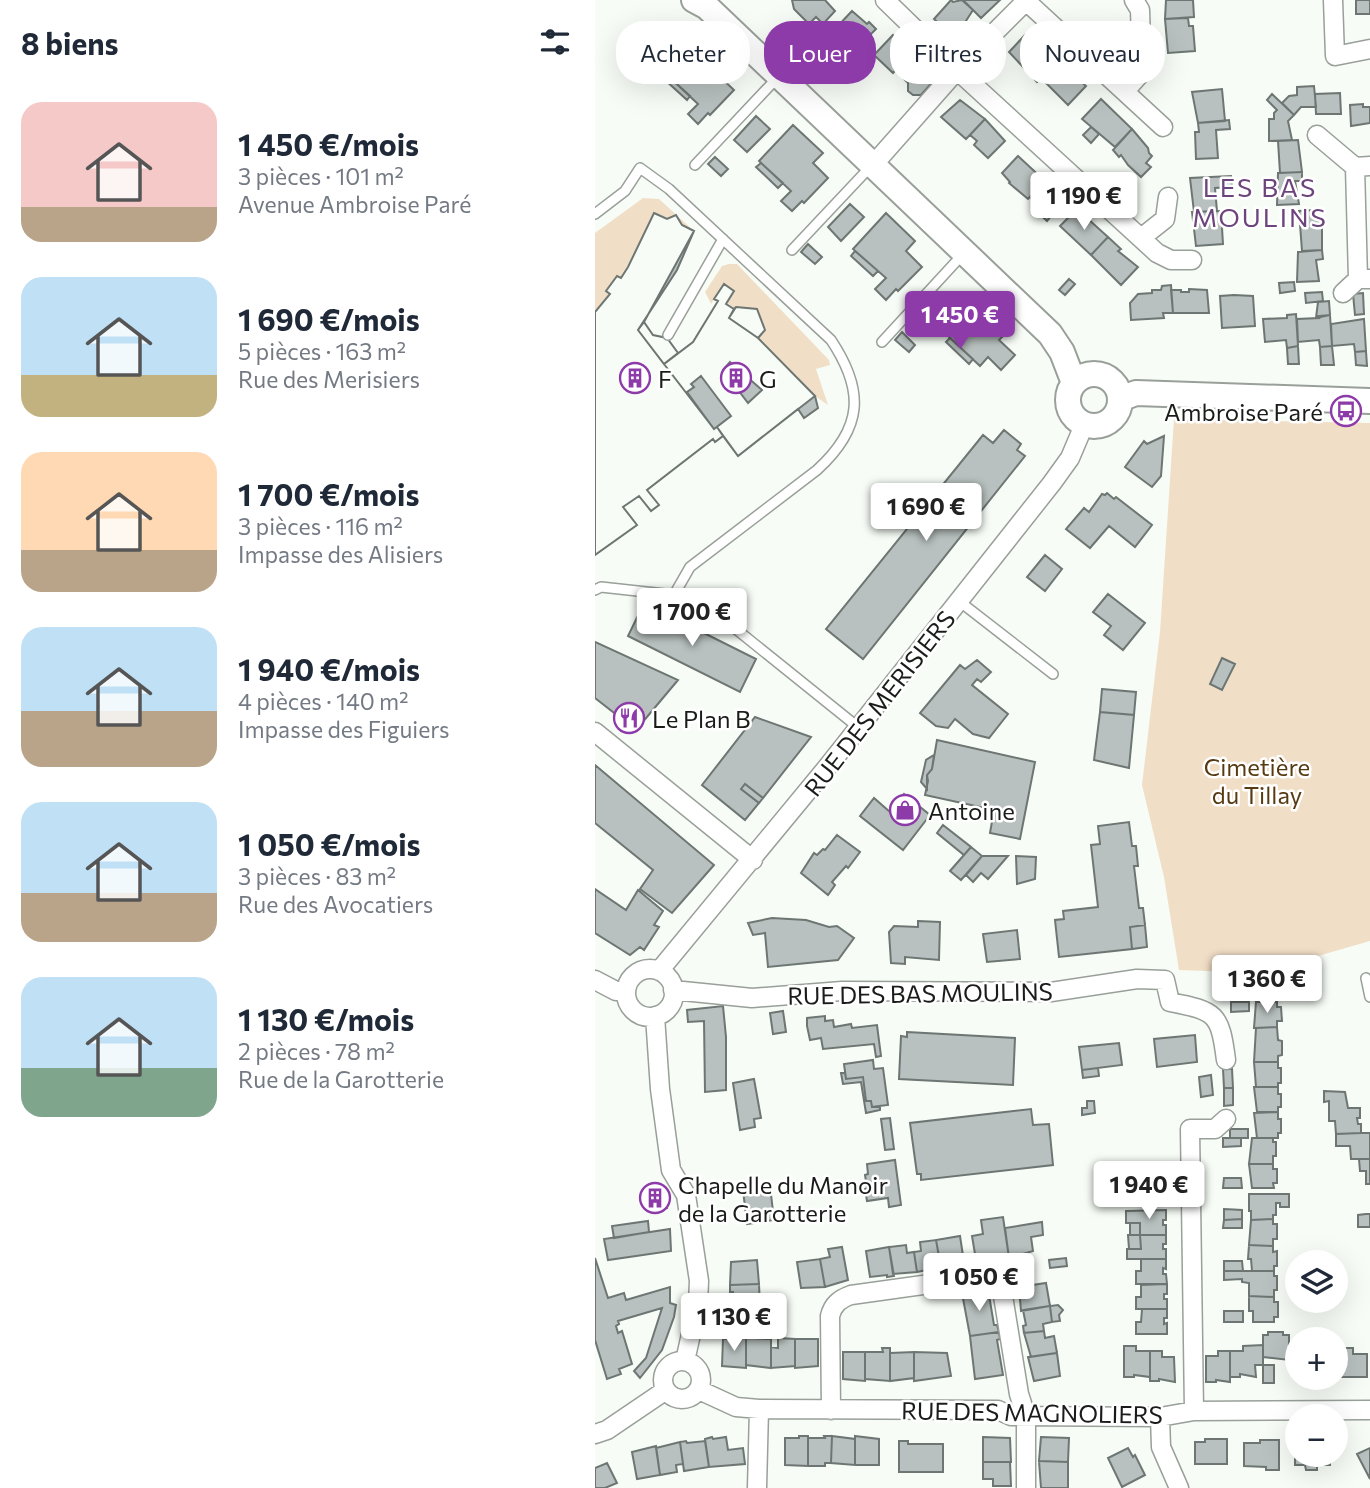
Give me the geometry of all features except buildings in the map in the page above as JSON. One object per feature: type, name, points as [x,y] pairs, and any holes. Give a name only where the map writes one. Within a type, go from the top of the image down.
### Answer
[{"type":"street","points":[[694,0],[707,7],[764,62]]},
{"type":"street","points":[[885,0],[907,21]]},
{"type":"street","points":[[1006,22],[1028,0],[1163,127]]},
{"type":"street","points":[[1125,91],[1142,72],[1140,10],[1134,0]]},
{"type":"street","points":[[1333,0],[1335,55],[1370,49]]},
{"type":"street","points":[[787,84],[1050,334],[1062,352],[1074,383]]},
{"type":"street","points":[[873,165],[945,84]]},
{"type":"street","points":[[972,84],[1157,253],[1171,260],[1192,260]]},
{"type":"street","points":[[1317,135],[1363,167],[1364,279],[1343,293]]},
{"type":"street","points":[[1142,238],[1165,219],[1168,197]]},
{"type":"street","points":[[1088,375],[1105,377],[1114,383],[1120,399],[1118,410],[1111,420],[1101,425],[1084,425],[1073,416],[1068,394],[1074,383],[1088,375]]},
{"type":"street","points":[[1120,399],[1136,393],[1370,401]]},
{"type":"street","name":"RUE DES MERISIERS","points":[[659,971],[753,860],[1052,483],[1070,458],[1084,425]]},
{"type":"street","points":[[595,732],[753,860]]},
{"type":"street","points":[[645,970],[659,971],[671,982],[673,990],[671,1004],[655,1016],[641,1015],[634,1011],[629,1006],[626,991],[632,977],[645,970]]},
{"type":"street","points":[[595,979],[616,991],[626,991]]},
{"type":"street","name":"RUE DES BAS MOULINS","points":[[673,990],[752,998],[842,991],[1051,992],[1137,979],[1165,980],[1170,1002],[1200,1008],[1213,1015],[1222,1029],[1226,1060]]},
{"type":"street","points":[[655,1016],[660,1089],[671,1170],[686,1195],[699,1281],[698,1303],[685,1361]]},
{"type":"street","points":[[1193,1411],[1190,1129],[1215,1129],[1226,1119]]},
{"type":"street","points":[[831,1410],[830,1316],[837,1302],[851,1295],[978,1275],[986,1276],[995,1281],[1003,1296],[1019,1394],[1026,1416],[1026,1488]]},
{"type":"street","points":[[673,1363],[691,1363],[701,1378],[699,1390],[683,1399],[670,1395],[663,1378],[668,1367],[673,1363]]},
{"type":"street","points":[[595,1434],[607,1430],[666,1390]]},
{"type":"street","name":"RUE DES MAGNOLIERS","points":[[699,1390],[736,1407],[759,1409],[998,1410],[1011,1416],[1160,1417],[1193,1411],[1370,1410]]},
{"type":"street","points":[[757,1488],[759,1409]]},
{"type":"street","points":[[1160,1417],[1161,1447],[1179,1488]]},
{"type":"lane","points":[[695,165],[771,84]]},
{"type":"lane","points":[[792,250],[873,165]]},
{"type":"lane","points":[[595,214],[625,191],[640,168],[669,188],[831,340],[853,382],[852,415],[847,437],[835,454],[690,567],[674,594]]},
{"type":"lane","points":[[668,335],[723,239]]},
{"type":"lane","points":[[882,342],[965,253]]},
{"type":"lane","points":[[595,590],[601,587],[674,594],[716,613],[859,727]]},
{"type":"lane","points":[[959,601],[1053,674]]},
{"type":"lane","points":[[1366,978],[1370,997]]},
{"type":"green space","points":[[643,198],[659,199],[694,231],[682,225],[676,215],[667,219],[654,214],[621,278],[617,276],[606,291],[610,294],[595,312],[595,233]]},
{"type":"green space","points":[[737,264],[829,360],[830,365],[816,369],[828,405],[815,396],[758,338],[765,330],[757,309],[734,309],[726,304],[734,291],[724,284],[711,304],[705,292],[722,266]]},
{"type":"green space","name":"Cimetière du Tillay","points":[[1174,419],[1370,423],[1370,941],[1259,973],[1179,970],[1164,877],[1142,785],[1160,632]]},
{"type":"place","name":"F","points":[[635,378]]},
{"type":"place","name":"G","points":[[736,378]]},
{"type":"place","name":"Ambroise Paré","points":[[1346,411]]},
{"type":"place","name":"Le Plan B","points":[[629,718]]},
{"type":"place","name":"Antoine","points":[[905,810]]},
{"type":"place","name":"Chapelle du Manoir de la Garotterie","points":[[655,1198]]},
{"type":"district","name":"LES BAS MOULINS","points":[[1260,201]]}]
